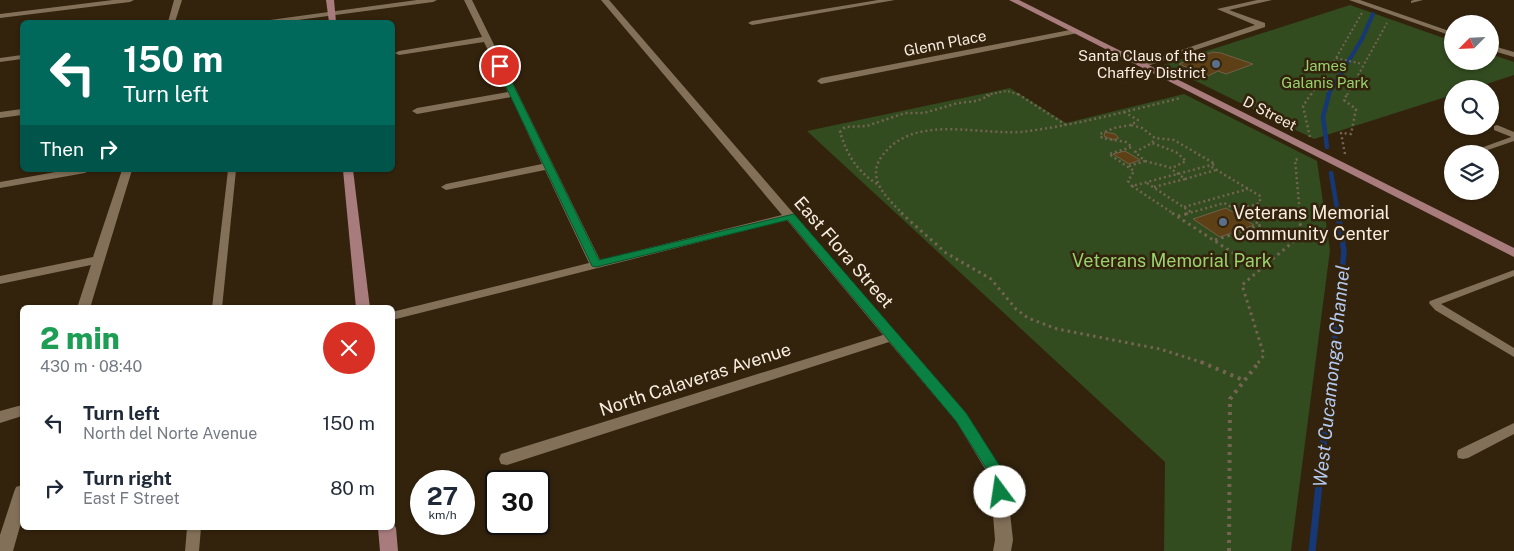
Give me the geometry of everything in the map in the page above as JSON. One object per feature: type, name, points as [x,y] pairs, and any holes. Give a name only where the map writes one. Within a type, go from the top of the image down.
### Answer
[{"type":"street","points":[[0,16],[130,0]]},
{"type":"street","points":[[172,20],[178,0]]},
{"type":"street","points":[[330,0],[332,18]]},
{"type":"street","points":[[301,20],[332,18],[434,0]]},
{"type":"street","points":[[468,0],[596,264]]},
{"type":"street","name":"East Flora Street","points":[[605,0],[894,336],[961,417],[998,476],[1004,540],[1002,551]]},
{"type":"street","points":[[752,23],[891,0]]},
{"type":"street","name":"D Street","points":[[1015,0],[1514,253]]},
{"type":"street","points":[[1142,65],[1262,25],[1221,9],[1268,0]]},
{"type":"street","points":[[1353,0],[1392,16],[1444,32]]},
{"type":"street","name":"Glenn Place","points":[[821,82],[1076,31]]},
{"type":"street","points":[[399,53],[487,39]]},
{"type":"street","points":[[1499,50],[1514,55]]},
{"type":"street","points":[[0,60],[20,57]]},
{"type":"street","points":[[417,111],[514,94]]},
{"type":"street","points":[[0,115],[20,112]]},
{"type":"street","points":[[1499,129],[1514,137]]},
{"type":"street","points":[[446,187],[548,166]]},
{"type":"street","points":[[0,185],[74,172]]},
{"type":"street","points":[[85,305],[126,172]]},
{"type":"street","points":[[348,172],[363,305]]},
{"type":"street","points":[[395,315],[790,216]]},
{"type":"street","points":[[0,280],[100,259]]},
{"type":"street","name":"North Calaveras Avenue","points":[[507,458],[894,336]]},
{"type":"street","points":[[0,417],[20,412]]},
{"type":"street","points":[[4,551],[20,499]]},
{"type":"street","points":[[387,530],[389,551]]},
{"type":"lane","points":[[1412,2],[1420,0]]},
{"type":"lane","points":[[1492,145],[1514,137]]},
{"type":"lane","points":[[217,305],[232,172]]},
{"type":"lane","points":[[1514,273],[1434,303],[1439,308],[1514,353]]},
{"type":"lane","points":[[1463,454],[1514,428]]},
{"type":"lane","points":[[192,551],[194,530]]},
{"type":"path","points":[[1311,142],[1303,106],[1336,58],[1364,6]]},
{"type":"path","points":[[1346,160],[1341,134],[1351,134],[1356,109],[1344,100],[1362,64],[1392,16]]},
{"type":"path","points":[[1336,58],[1362,64]]},
{"type":"path","points":[[877,184],[864,176],[845,152],[840,132],[845,127],[867,126],[905,113],[924,112],[958,103],[977,101],[986,95],[1007,91],[1016,94],[1067,125]]},
{"type":"path","points":[[1186,96],[1067,125],[1015,133],[946,129],[926,132],[902,140],[885,151],[876,164],[877,184],[879,189],[912,222],[953,258],[987,275],[1027,318],[1051,326],[1161,349],[1202,362],[1243,380]]},
{"type":"path","points":[[1123,112],[1138,120],[1131,125]]},
{"type":"path","points":[[1132,186],[1215,164],[1174,140],[1155,138],[1142,128],[1131,125],[1114,127],[1100,134],[1102,138],[1126,142],[1132,148],[1138,150],[1152,144],[1155,138]]},
{"type":"path","points":[[1152,144],[1176,152],[1184,157],[1186,161],[1183,165],[1169,168]]},
{"type":"path","points":[[1132,148],[1108,154],[1134,171],[1128,181],[1132,186],[1260,270]]},
{"type":"path","points":[[1138,150],[1135,152],[1145,161],[1169,168],[1185,178]]},
{"type":"path","points":[[1229,551],[1230,399],[1264,355],[1242,285],[1294,241],[1301,231],[1295,160],[1303,157]]},
{"type":"path","points":[[1129,166],[1145,161]]},
{"type":"path","points":[[1210,166],[1260,196],[1260,203],[1237,210]]},
{"type":"path","points":[[1153,187],[1216,170]]},
{"type":"path","points":[[1146,183],[1191,212]]},
{"type":"path","points":[[1184,207],[1248,189]]},
{"type":"path","points":[[1178,216],[1224,202],[1261,225],[1215,240]]},
{"type":"green space","name":"James Galanis Park","points":[[1350,5],[1444,38],[1444,70],[1499,70],[1499,57],[1514,62],[1514,75],[1499,80],[1444,80],[1444,98],[1314,139],[1163,65]]},
{"type":"green space","name":"Veterans Memorial Park","points":[[1010,88],[1066,123],[1184,94],[1317,161],[1330,250],[1291,551],[1164,551],[1165,462],[807,131]]},
{"type":"building","name":"Santa Claus of the Chaffey District","points":[[1213,52],[1253,64],[1226,74],[1218,71],[1208,76],[1179,64]]},
{"type":"building","points":[[1105,132],[1115,134],[1119,138],[1112,140],[1104,136]]},
{"type":"building","points":[[1125,151],[1140,160],[1129,164],[1113,154]]},
{"type":"building","name":"Veterans Memorial Community Center","points":[[1226,208],[1254,225],[1220,237],[1193,219]]},
{"type":"waterway","name":"West Cucamonga Channel","points":[[1328,95],[1362,39],[1373,14]]},
{"type":"waterway","name":"West Cucamonga Channel","points":[[1327,147],[1323,117],[1329,94]]},
{"type":"waterway","name":"West Cucamonga Channel","points":[[1331,173],[1338,214]]},
{"type":"waterway","name":"West Cucamonga Channel","points":[[1332,363],[1344,252],[1338,213]]},
{"type":"waterway","name":"West Cucamonga Channel","points":[[1312,551],[1332,362]]},
{"type":"place","name":"Santa Claus of the Chaffey District","points":[[1216,64]]},
{"type":"place","name":"Veterans Memorial Community Center","points":[[1223,222]]},
{"type":"route","points":[[500,66],[596,264],[790,216],[961,417],[998,476],[1000,492]]}]
